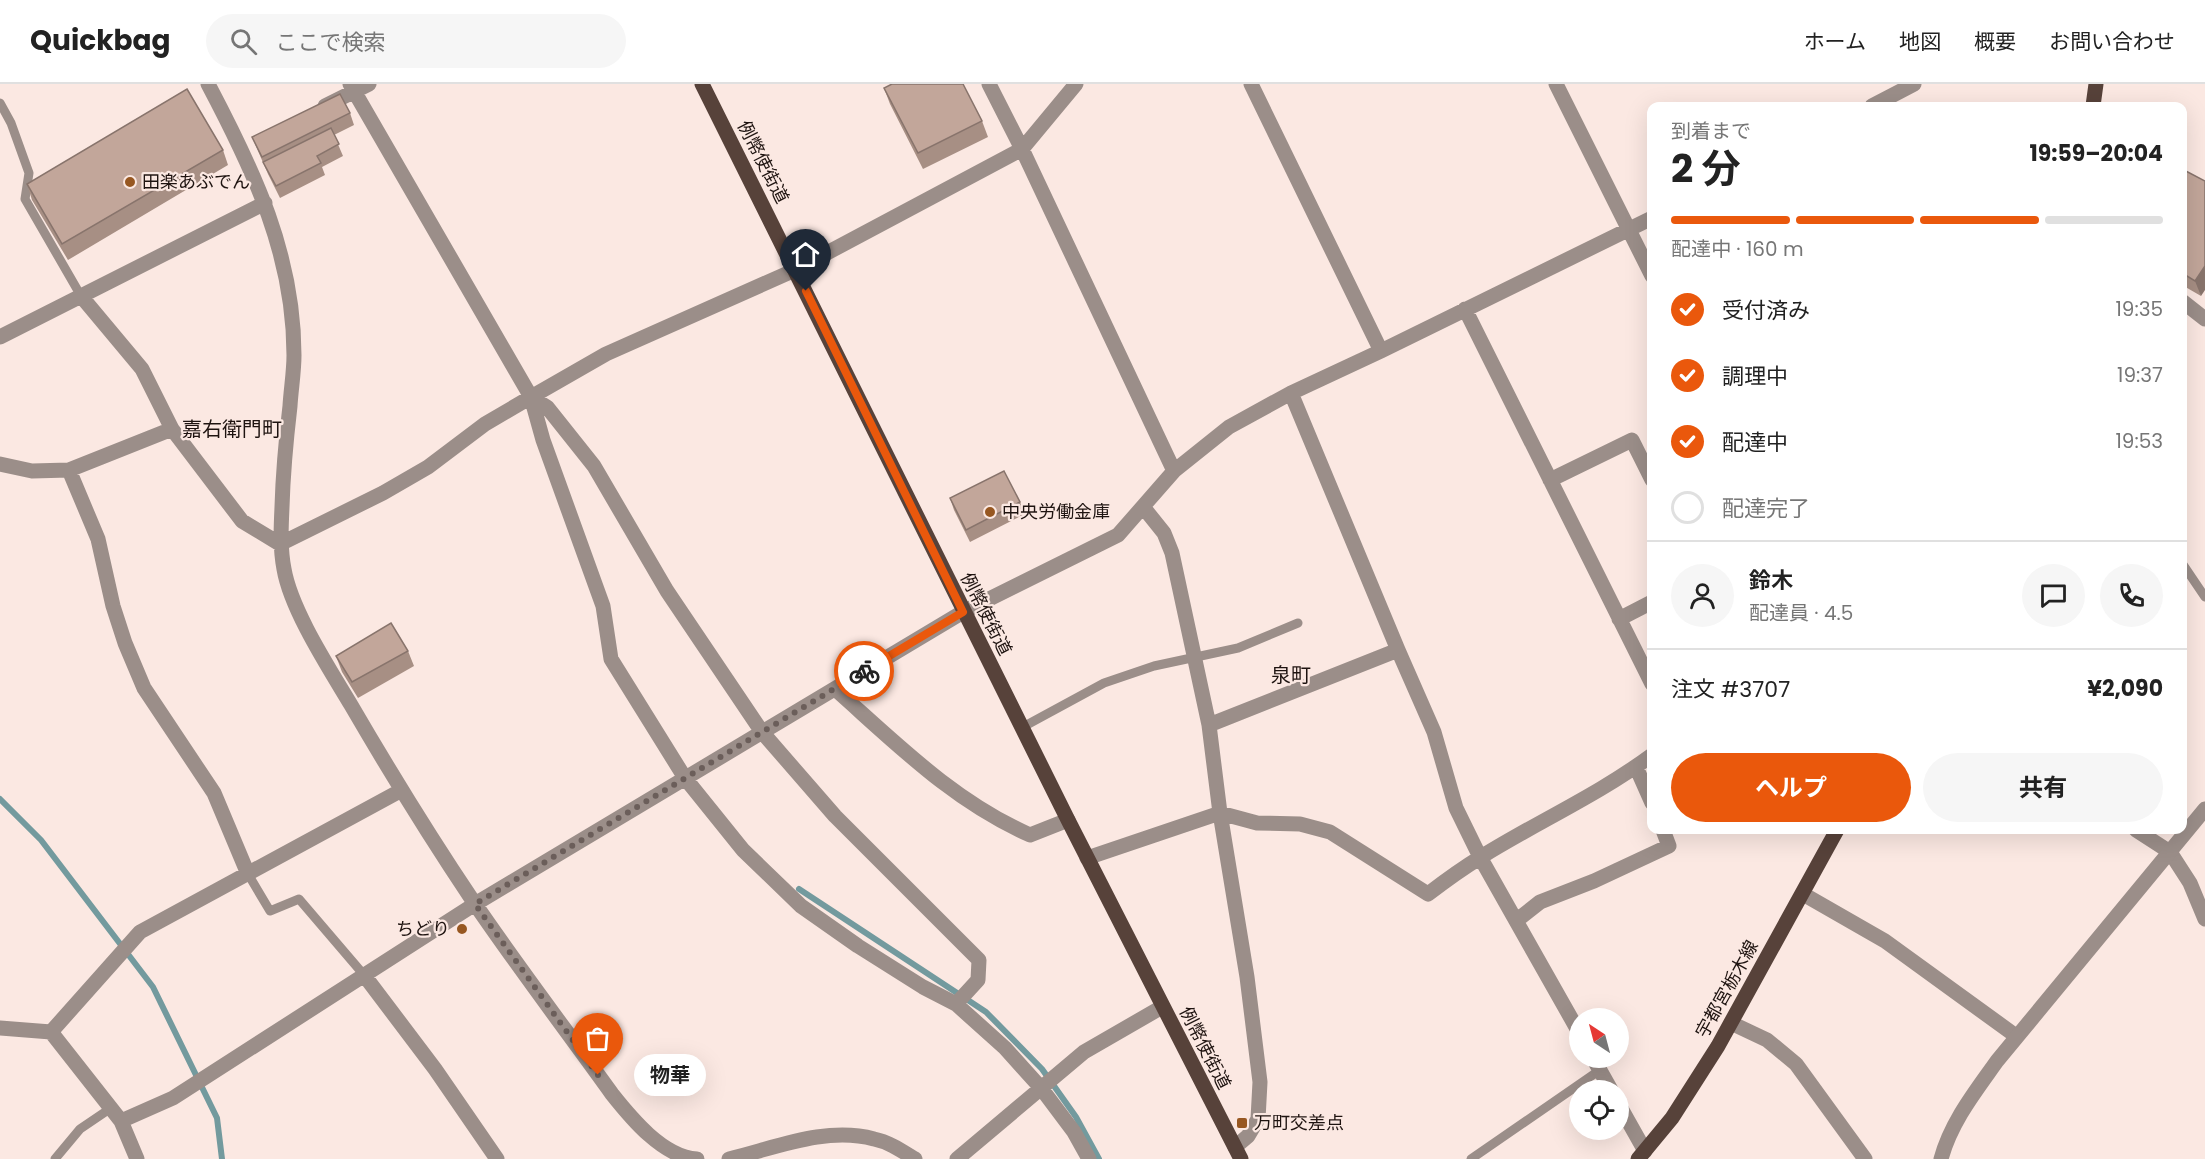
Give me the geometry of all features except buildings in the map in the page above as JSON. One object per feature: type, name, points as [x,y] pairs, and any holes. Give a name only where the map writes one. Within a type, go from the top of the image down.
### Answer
[{"type":"main road","name":"例幣使街道","points":[[702,84],[963,612],[1238,1153]]},
{"type":"main road","points":[[2094,102],[2096,84]]},
{"type":"main road","name":"宇都宮栃木線","points":[[1642,1155],[1672,1118],[1731,1023],[1835,834]]},
{"type":"street","points":[[208,84],[246,144],[283,256],[291,300],[294,356],[280,544],[284,572],[296,605],[400,790],[475,904],[612,1094],[636,1124],[663,1145],[691,1159],[698,1159]]},
{"type":"street","points":[[313,112],[352,88],[369,84]]},
{"type":"street","points":[[989,84],[1174,471]]},
{"type":"street","points":[[280,544],[354,508],[428,467],[485,424],[606,354],[795,270],[1022,149],[1076,84]]},
{"type":"street","points":[[1251,84],[1381,351]]},
{"type":"street","points":[[1556,84],[1647,266]]},
{"type":"street","points":[[1880,102],[1914,84]]},
{"type":"street","points":[[352,88],[463,276],[531,397],[543,440],[603,606],[611,659],[685,778],[743,850],[801,906],[858,946],[923,987],[956,1004],[1005,1048],[1041,1088],[1074,1132],[1089,1159]]},
{"type":"street","points":[[0,337],[265,204]]},
{"type":"street","points":[[121,1121],[173,1098],[475,904],[963,612],[1118,535],[1174,471],[1229,426],[1647,220]]},
{"type":"street","points":[[81,296],[142,369],[172,429],[242,521],[280,544]]},
{"type":"street","points":[[2187,306],[2205,319]]},
{"type":"street","points":[[1465,309],[1647,674]]},
{"type":"street","points":[[1292,393],[1434,732],[1456,808],[1480,857],[1569,1015]]},
{"type":"street","points":[[531,397],[547,407],[594,466],[667,591],[762,732],[836,816],[979,960],[978,980],[956,1004]]},
{"type":"street","points":[[0,464],[32,471],[69,470],[172,429]]},
{"type":"street","points":[[1550,480],[1632,440],[1647,470]]},
{"type":"street","points":[[69,470],[98,539],[113,606],[125,643],[144,688],[214,793],[248,874]]},
{"type":"street","points":[[1144,508],[1164,533],[1172,553],[1195,657],[1209,724],[1220,813],[1247,977],[1260,1082],[1258,1119],[1238,1153]]},
{"type":"street","points":[[1619,619],[1647,605]]},
{"type":"street","points":[[1209,724],[1398,650]]},
{"type":"street","points":[[835,689],[940,782],[1001,822],[1030,835],[1068,820]]},
{"type":"street","points":[[1087,858],[1220,813],[1257,823],[1300,824],[1330,832],[1428,894],[1480,857],[1647,759]]},
{"type":"street","points":[[1636,767],[1647,792]]},
{"type":"street","points":[[51,1032],[140,932],[400,790]]},
{"type":"street","points":[[2187,831],[2205,809]]},
{"type":"street","points":[[1516,921],[1540,902],[1594,881],[1669,846],[1664,834]]},
{"type":"street","points":[[2142,834],[2170,852],[2190,883],[2205,919]]},
{"type":"street","points":[[1941,1159],[1944,1145],[1965,1105],[2016,1036],[2185,834]]},
{"type":"street","points":[[1803,894],[1885,941],[2016,1036]]},
{"type":"street","points":[[364,975],[435,1069],[497,1159]]},
{"type":"street","points":[[957,1159],[1083,1052],[1162,1007]]},
{"type":"street","points":[[1731,1023],[1767,1040],[1796,1064],[1865,1159]]},
{"type":"street","points":[[0,1028],[51,1032],[121,1121],[137,1159]]},
{"type":"street","points":[[1629,1127],[1642,1155]]},
{"type":"street","points":[[729,1159],[815,1137],[845,1135],[874,1138],[895,1146],[915,1159]]},
{"type":"lane","points":[[0,103],[11,123],[29,174],[25,199],[81,296]]},
{"type":"lane","points":[[2187,570],[2205,597]]},
{"type":"lane","points":[[1022,728],[1104,683],[1154,666],[1238,648],[1298,623]]},
{"type":"lane","points":[[248,874],[270,911],[299,899],[364,975]]},
{"type":"lane","points":[[1471,1159],[1591,1068]]},
{"type":"lane","points":[[55,1159],[80,1130],[111,1108]]},
{"type":"waterway","points":[[0,799],[41,840],[153,987],[217,1118],[222,1159]]},
{"type":"waterway","points":[[799,889],[986,1012],[1042,1069],[1076,1117],[1099,1159]]},
{"type":"way so far","points":[[598,1075],[475,904],[864,671]]},
{"type":"place","name":"田楽あぶでん","points":[[130,182]]},
{"type":"place","name":"中央労働金庫","points":[[990,512]]},
{"type":"place","name":"ちどり","points":[[462,929]]},
{"type":"place","name":"物華","points":[[598,1075]]},
{"type":"place","name":"万町交差点","points":[[1242,1123]]},
{"type":"district","name":"嘉右衛門町","points":[[232,429]]},
{"type":"district","name":"泉町","points":[[1291,675]]},
{"type":"route","points":[[806,291],[963,612],[864,671]]}]
